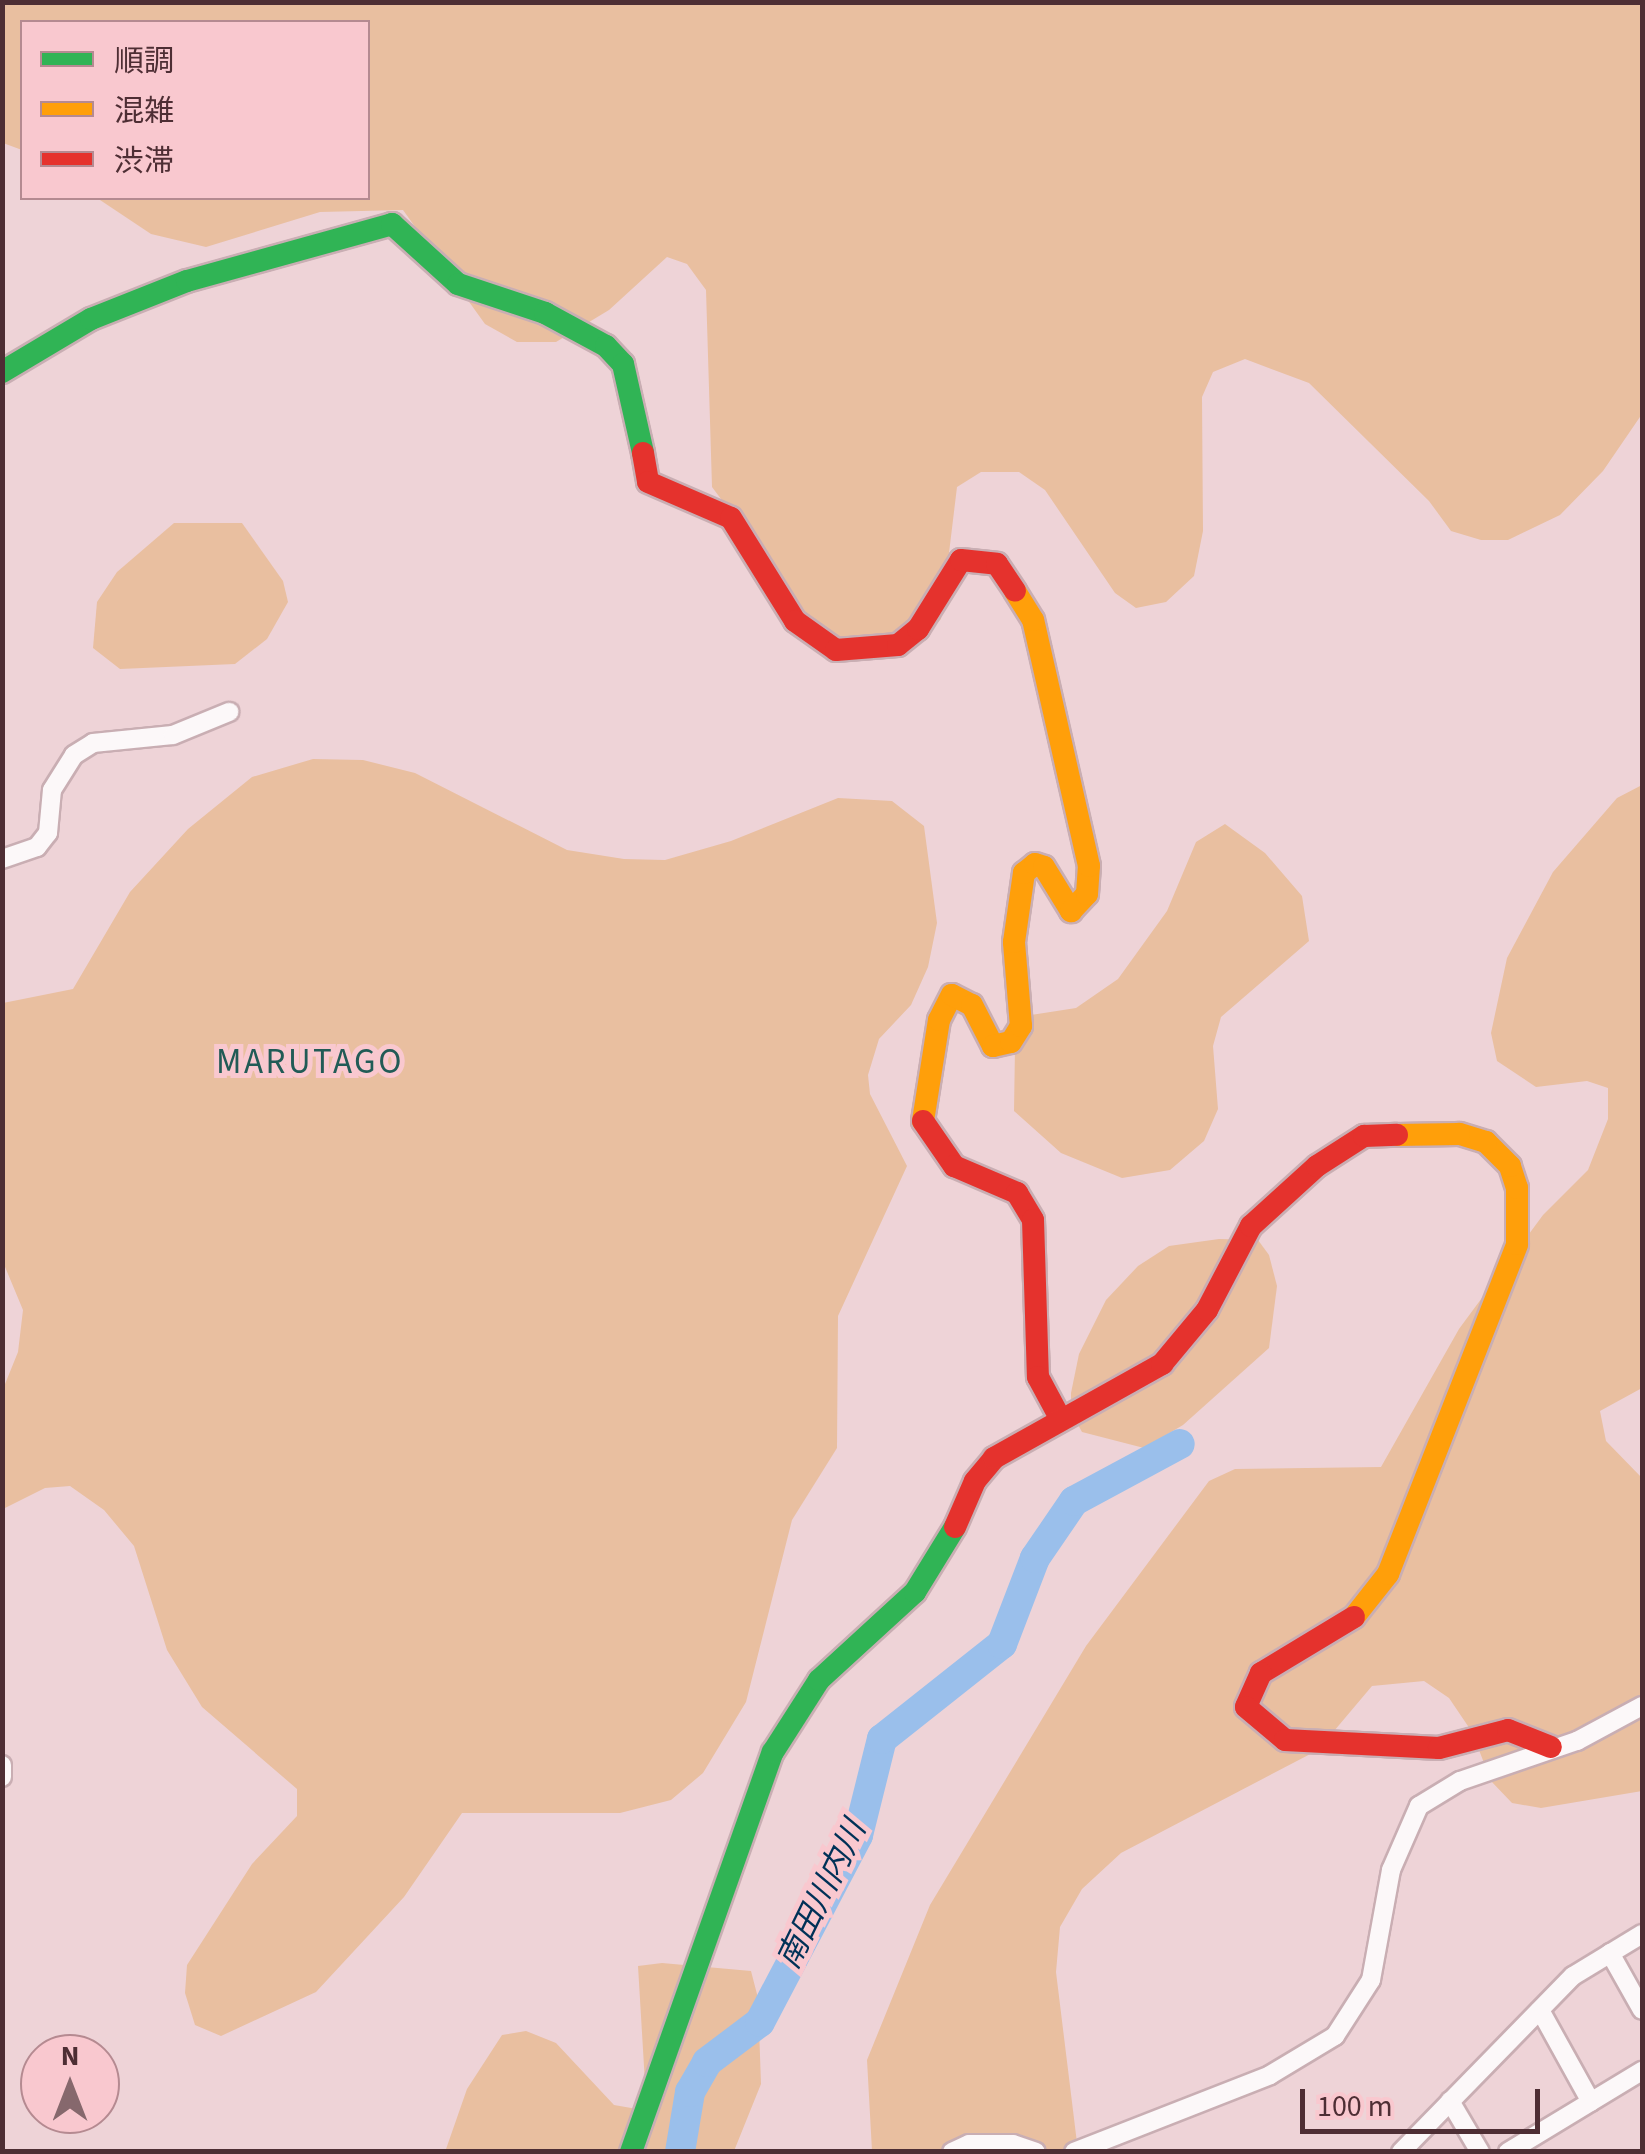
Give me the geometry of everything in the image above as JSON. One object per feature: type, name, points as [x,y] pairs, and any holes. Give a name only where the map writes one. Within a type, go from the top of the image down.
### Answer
[{"type":"street","points":[[2,372],[90,319],[187,281],[392,224],[458,284],[545,312],[606,346],[623,364],[634,394],[648,482],[731,518],[795,621],[818,641],[836,650],[898,645],[918,629],[961,560],[997,564],[1034,620],[1089,866],[1087,894],[1071,911],[1044,868],[1035,864],[1024,873],[1014,942],[1022,1026],[1011,1042],[992,1046],[964,996],[952,995],[939,1020],[922,1126],[954,1166],[1017,1193],[1034,1220],[1038,1377],[1060,1418]]},
{"type":"street","points":[[2,858],[37,848],[48,833],[52,790],[74,756],[93,743],[173,736],[229,712]]},
{"type":"street","points":[[631,2152],[713,1910],[782,1734],[819,1680],[915,1592],[942,1556],[975,1480],[994,1458],[1162,1364],[1207,1310],[1250,1226],[1342,1148],[1388,1132],[1459,1134],[1486,1142],[1510,1166],[1517,1188],[1517,1244],[1388,1574],[1350,1622],[1261,1673],[1246,1708],[1285,1740],[1440,1748],[1508,1730],[1550,1747]]},
{"type":"street","points":[[1074,2152],[1270,2075],[1334,2036],[1372,1980],[1391,1870],[1419,1806],[1460,1781],[1550,1747],[1577,1741],[1642,1706]]},
{"type":"street","points":[[2,1765],[2,1777]]},
{"type":"street","points":[[1401,2152],[1573,1976],[1642,1934]]},
{"type":"street","points":[[1610,1954],[1642,2010]]},
{"type":"street","points":[[1540,2010],[1591,2102]]},
{"type":"street","points":[[1508,2152],[1642,2071]]},
{"type":"street","points":[[1450,2101],[1480,2152]]},
{"type":"street","points":[[952,2152],[969,2144],[1036,2152]]},
{"type":"shaded area","points":[[3,3],[1642,3],[1642,414],[1603,471],[1560,515],[1508,540],[1481,540],[1451,531],[1429,501],[1309,383],[1245,359],[1213,372],[1202,397],[1203,531],[1194,576],[1166,602],[1136,608],[1115,593],[1045,490],[1019,472],[981,472],[957,487],[941,619],[911,651],[860,659],[838,655],[712,487],[706,290],[687,264],[667,257],[609,310],[556,342],[517,342],[485,324],[403,210],[320,212],[206,247],[151,234],[100,200],[370,200],[370,20],[20,20],[20,149],[3,143]]},
{"type":"shaded area","points":[[174,523],[242,523],[283,581],[288,602],[267,639],[235,664],[120,669],[93,648],[97,602],[117,572]]},
{"type":"shaded area","points":[[313,759],[363,760],[415,773],[567,850],[624,859],[665,860],[731,841],[838,798],[892,801],[924,826],[937,923],[928,967],[911,1005],[879,1039],[868,1075],[870,1094],[907,1166],[838,1316],[837,1448],[792,1520],[746,1702],[703,1773],[671,1800],[620,1813],[462,1813],[404,1897],[316,1992],[221,2036],[195,2025],[185,1993],[187,1965],[252,1864],[297,1816],[297,1789],[202,1707],[167,1650],[134,1546],[104,1510],[70,1486],[45,1488],[3,1509],[3,1389],[18,1352],[23,1310],[3,1262],[3,1003],[73,989],[130,892],[188,829],[252,777]]},
{"type":"shaded area","points":[[1642,785],[1642,1388],[1600,1411],[1606,1441],[1642,1478],[1642,1791],[1541,1808],[1512,1803],[1491,1781],[1472,1732],[1449,1698],[1424,1681],[1372,1686],[1318,1750],[1121,1853],[1082,1889],[1060,1927],[1056,1972],[1078,2151],[872,2151],[867,2060],[930,1905],[1086,1646],[1209,1481],[1235,1469],[1381,1467],[1459,1329],[1543,1215],[1588,1170],[1608,1119],[1608,1088],[1587,1081],[1536,1087],[1497,1061],[1491,1033],[1507,958],[1553,872],[1617,798]]},
{"type":"shaded area","points":[[1225,824],[1265,853],[1302,896],[1309,941],[1221,1017],[1213,1046],[1218,1109],[1204,1141],[1170,1170],[1122,1178],[1061,1153],[1014,1111],[1015,1047],[1031,1015],[1076,1008],[1118,979],[1167,911],[1196,842]]},
{"type":"shaded area","points":[[1219,1239],[1258,1240],[1269,1255],[1277,1286],[1269,1348],[1183,1425],[1144,1448],[1082,1432],[1071,1412],[1071,1393],[1079,1354],[1106,1300],[1138,1266],[1169,1246]]},
{"type":"shaded area","points":[[662,1963],[751,1971],[758,1998],[761,2084],[734,2151],[445,2152],[467,2089],[502,2035],[526,2031],[556,2043],[614,2105],[637,2109],[645,2083],[638,1966]]},
{"type":"waterway","name":"南田川内川","points":[[680,2152],[690,2092],[707,2062],[760,2022],[858,1835],[882,1739],[1002,1644],[1035,1558],[1074,1501],[1180,1444]]},
{"type":"traffic: fast","points":[[2,372],[91,319],[187,281],[392,224],[458,284],[545,313],[606,346],[623,364],[643,453]]},
{"type":"traffic: fast","points":[[631,2152],[773,1752],[819,1680],[915,1592],[955,1527]]},
{"type":"traffic: slow","points":[[923,1121],[939,1020],[952,995],[972,1005],[993,1046],[1011,1042],[1021,1026],[1014,942],[1024,873],[1035,864],[1044,867],[1071,911],[1087,894],[1089,866],[1033,620],[1015,591]]},
{"type":"traffic: slow","points":[[1354,1617],[1388,1574],[1517,1244],[1517,1188],[1510,1166],[1486,1142],[1459,1134],[1397,1135]]},
{"type":"traffic: jam","points":[[643,453],[648,482],[731,518],[795,621],[836,650],[898,645],[918,629],[961,560],[997,564],[1015,591]]},
{"type":"traffic: jam","points":[[923,1121],[954,1166],[1017,1193],[1033,1220],[1038,1377],[1060,1418]]},
{"type":"traffic: jam","points":[[955,1527],[975,1481],[994,1458],[1162,1364],[1207,1310],[1251,1226],[1317,1166],[1364,1136],[1397,1135]]},
{"type":"traffic: jam","points":[[1354,1617],[1261,1673],[1246,1707],[1285,1740],[1439,1748],[1508,1730],[1551,1747]]},
{"type":"district","name":"MARUTAGO","points":[[310,1062]]}]
